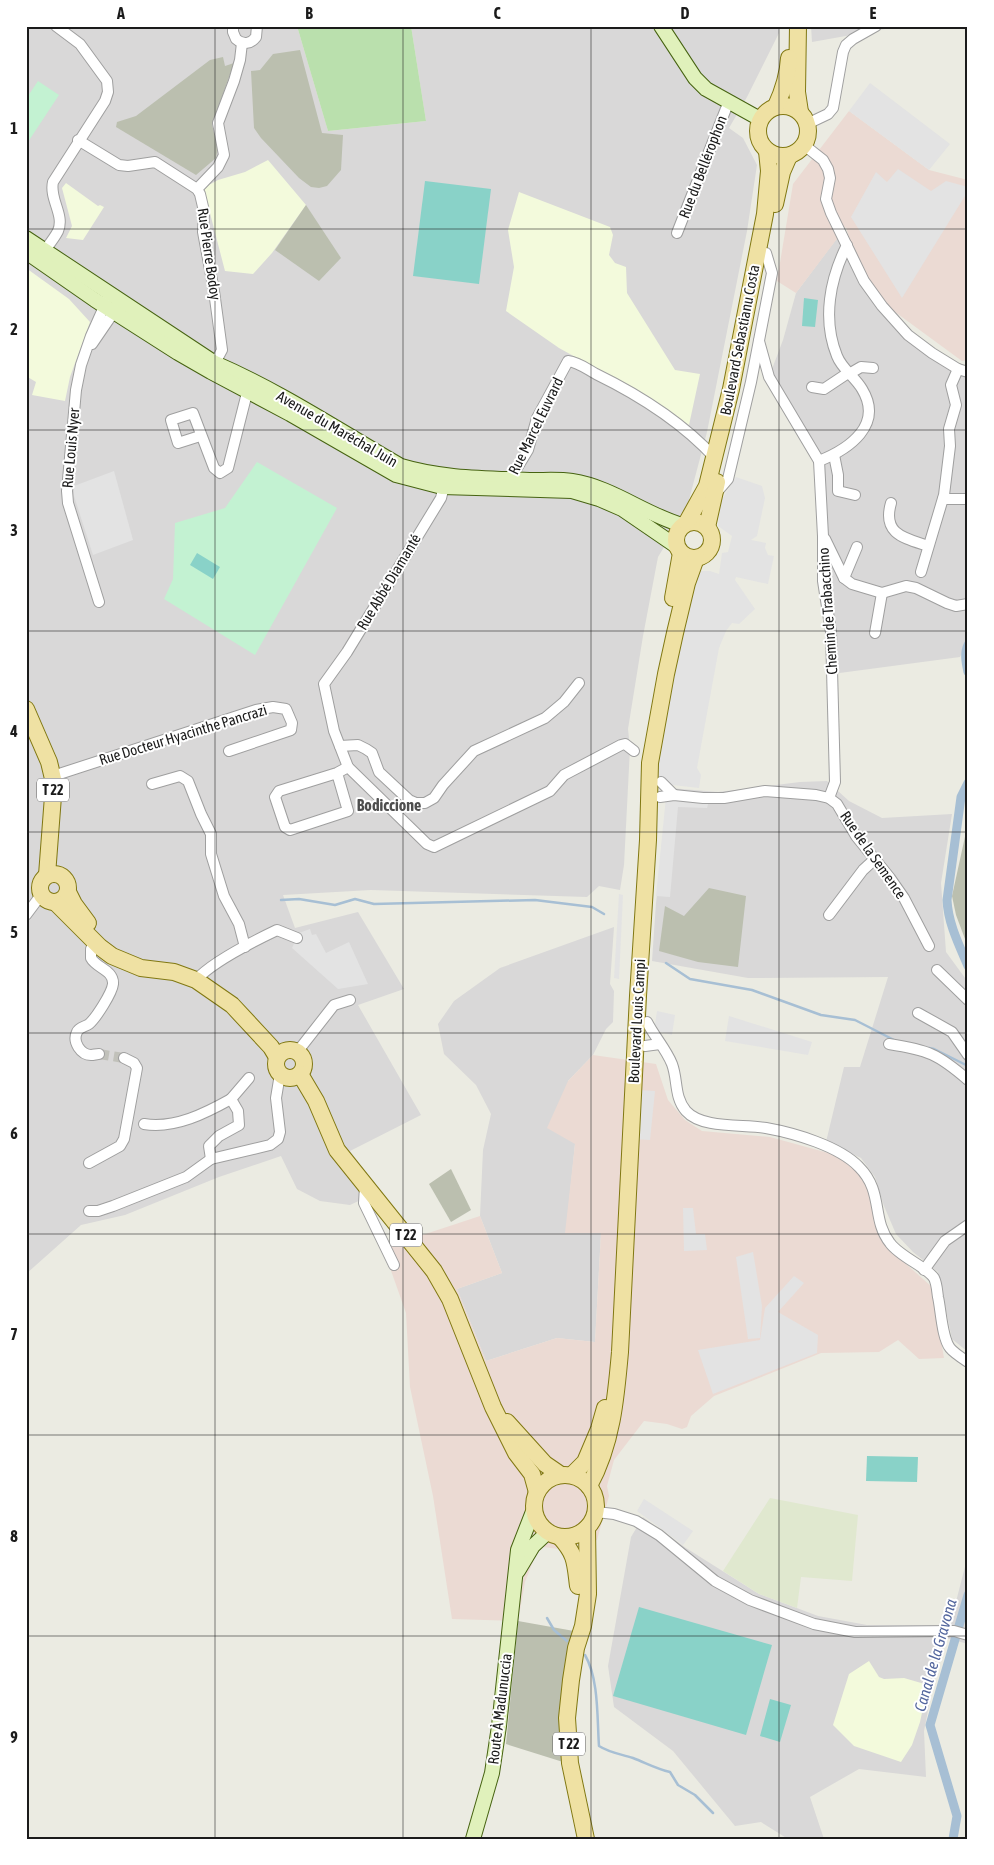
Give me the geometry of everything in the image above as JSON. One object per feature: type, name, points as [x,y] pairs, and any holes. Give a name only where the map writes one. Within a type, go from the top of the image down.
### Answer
[{"type":"main road","points":[[661,26],[695,78],[706,88],[760,120]]},
{"type":"main road","points":[[776,106],[784,90],[788,70],[789,26]]},
{"type":"main road","points":[[798,26],[797,92],[804,118],[807,139],[804,146],[789,156],[774,155],[762,146],[758,133],[760,120],[767,111],[776,106],[789,106],[804,118]]},
{"type":"main road","name":"Boulevard Sebastianu Costa","points":[[685,524],[706,486],[715,458],[731,389],[765,214],[769,171],[767,151]]},
{"type":"main road","name":"Boulevard Sebastianu Costa","points":[[707,528],[742,374],[779,185],[789,156]]},
{"type":"main road","name":"Avenue du Maréchal Juin","points":[[26,238],[36,254],[211,372],[249,385]]},
{"type":"main road","name":"Avenue du Maréchal Juin","points":[[112,304],[215,363],[249,385],[401,466],[445,482],[508,484],[572,491],[599,499],[622,510],[685,553]]},
{"type":"main road","name":"Avenue du Maréchal Juin","points":[[508,484],[572,481],[601,489],[662,520],[685,524]]},
{"type":"main road","points":[[698,522],[707,528],[712,536],[707,552],[685,553],[676,535],[685,524],[698,522]]},
{"type":"main road","name":"Boulevard Louis Campi","points":[[566,1475],[585,1462],[599,1429],[606,1406],[614,1308],[619,1168],[627,1034],[627,995],[630,982],[640,826],[640,763],[685,553]]},
{"type":"main road","name":"Boulevard Louis Campi","points":[[589,1486],[599,1468],[610,1432],[615,1403],[620,1352],[648,840],[650,764],[664,683],[687,583],[685,553]]},
{"type":"main road","name":"T 22","points":[[26,709],[49,762],[54,782],[47,875]]},
{"type":"main road","points":[[55,896],[67,882],[61,875],[47,875],[40,886],[87,921],[115,948],[139,958],[178,967],[199,977],[232,1005],[271,1046],[288,1052],[304,1058],[304,1067],[300,1074],[292,1078],[280,1074],[276,1066],[288,1052]]},
{"type":"main road","points":[[55,896],[95,942],[112,956],[141,968],[199,977]]},
{"type":"main road","name":"T 22","points":[[300,1074],[316,1101],[337,1150],[403,1230],[434,1271],[450,1299],[493,1407],[516,1453],[532,1474],[537,1492]]},
{"type":"main road","name":"T 22","points":[[493,1407],[545,1464],[566,1475]]},
{"type":"main road","points":[[566,1475],[578,1477],[589,1486],[594,1493],[596,1512],[587,1528],[574,1536],[554,1534],[541,1526],[536,1518],[534,1509],[537,1492],[547,1480],[566,1475]]},
{"type":"main road","name":"Route À Madunuccia","points":[[473,1839],[492,1773],[499,1726],[518,1550],[534,1509]]},
{"type":"main road","name":"T 22","points":[[576,1648],[583,1626],[588,1594],[587,1528]]},
{"type":"main road","name":"T 22","points":[[554,1534],[570,1549],[575,1561],[579,1598],[568,1727],[570,1763],[586,1839]]},
{"type":"main road","name":"Route À Madunuccia","points":[[515,1576],[533,1546],[554,1534]]},
{"type":"street","points":[[36,254],[58,231],[60,220],[51,191],[53,182],[78,140],[105,101],[108,92],[107,81],[77,40],[56,26]]},
{"type":"street","points":[[233,26],[234,36],[242,43],[250,43],[254,40],[258,33],[257,26]]},
{"type":"street","points":[[804,118],[828,114],[833,108],[843,52],[846,45],[876,26]]},
{"type":"street","points":[[197,189],[218,167],[224,155],[218,123],[234,81],[240,60],[242,43]]},
{"type":"street","name":"Rue du Bellérophon","points":[[677,233],[729,101]]},
{"type":"street","name":"Rue Pierre Bodoy","points":[[78,140],[119,165],[128,166],[156,162],[197,189],[204,211],[203,232],[222,350],[215,363]]},
{"type":"street","points":[[804,146],[823,160],[828,169],[830,178],[826,199],[864,281],[882,306],[908,335],[932,353],[963,371],[951,385],[956,405],[948,429],[950,446],[943,499],[921,572]]},
{"type":"street","points":[[819,461],[834,456],[848,447],[859,437],[869,418],[868,406],[862,389],[848,374],[837,356],[829,325],[832,279],[847,245]]},
{"type":"street","points":[[714,496],[728,478],[751,382],[772,273],[766,253]]},
{"type":"street","name":"Rue Louis Nyer","points":[[100,602],[68,503],[67,491],[76,390],[81,365],[91,336],[112,304]]},
{"type":"street","name":"Chemin de Trabacchino","points":[[759,341],[769,377],[819,461],[823,536],[822,581],[831,632],[835,782],[829,798]]},
{"type":"street","name":"Rue Marcel Euvrard","points":[[508,484],[528,450],[537,418],[568,361],[572,361],[625,388],[677,423],[715,458]]},
{"type":"street","points":[[812,387],[824,389],[861,367],[873,368]]},
{"type":"street","points":[[751,382],[769,377]]},
{"type":"street","points":[[200,436],[214,468],[220,472],[228,468],[249,385]]},
{"type":"street","points":[[834,456],[838,475],[838,491],[855,495]]},
{"type":"street","name":"Rue Abbé Diamanté","points":[[340,746],[334,731],[324,684],[347,652],[441,498],[445,482]]},
{"type":"street","points":[[943,499],[968,498]]},
{"type":"street","points":[[891,503],[887,514],[889,524],[900,537],[928,546]]},
{"type":"street","points":[[823,536],[844,578],[852,584],[882,593],[906,586],[916,588],[956,606],[968,604]]},
{"type":"street","points":[[844,578],[856,547]]},
{"type":"street","points":[[875,633],[882,593]]},
{"type":"street","points":[[579,683],[564,702],[545,718],[474,751],[443,785],[434,798],[425,803],[416,803],[408,800],[379,772],[372,753],[358,745],[340,746],[348,767],[427,844],[434,847],[550,791],[564,775],[621,745],[625,744],[634,751]]},
{"type":"street","name":"Rue Docteur Hyacinthe Pancrazi","points":[[52,776],[256,710],[273,707],[286,709],[292,723],[291,730],[229,751]]},
{"type":"street","points":[[337,773],[348,811],[290,830],[285,827],[275,798],[279,791],[337,773],[348,767]]},
{"type":"street","points":[[152,784],[180,776],[188,781],[211,834],[213,862],[224,896],[239,924],[245,947]]},
{"type":"street","points":[[661,782],[674,795]]},
{"type":"street","name":"Rue de la Semence","points":[[660,797],[674,795],[724,798],[764,792],[816,795],[829,798],[837,804],[856,836],[875,858],[904,898],[929,946]]},
{"type":"street","points":[[829,915],[863,870],[875,858]]},
{"type":"street","points":[[26,915],[55,896]]},
{"type":"street","points":[[199,977],[245,947],[277,930],[297,938]]},
{"type":"street","points":[[95,942],[91,949],[91,958],[111,976],[113,984],[96,1016],[88,1025],[76,1032],[76,1038],[77,1046],[83,1052],[90,1056],[99,1054]]},
{"type":"street","points":[[937,970],[968,1000]]},
{"type":"street","points":[[288,1052],[334,1005],[350,1000]]},
{"type":"street","points":[[918,1013],[952,1032],[968,1055]]},
{"type":"street","points":[[647,1022],[672,1066],[676,1091],[681,1104],[687,1112],[699,1120],[784,1132],[828,1147],[855,1162],[872,1184],[882,1230],[890,1243],[935,1280],[949,1347],[968,1362]]},
{"type":"street","points":[[645,1046],[660,1044]]},
{"type":"street","points":[[889,1044],[922,1049],[941,1058],[968,1080]]},
{"type":"street","points":[[90,1163],[120,1146],[124,1139],[137,1068],[134,1063],[124,1058]]},
{"type":"street","points":[[89,1211],[98,1211],[113,1206],[186,1177],[211,1158],[270,1145],[278,1139],[280,1132],[276,1098],[280,1074]]},
{"type":"street","points":[[144,1124],[156,1126],[203,1114],[231,1099],[249,1078]]},
{"type":"street","points":[[211,1158],[209,1146],[219,1136],[239,1125],[238,1111],[231,1099]]},
{"type":"street","points":[[365,1186],[364,1203],[394,1265]]},
{"type":"street","points":[[924,1270],[946,1241],[968,1225]]},
{"type":"street","points":[[596,1512],[614,1514],[636,1521],[660,1535],[715,1581],[750,1600],[814,1624],[854,1632],[961,1633]]},
{"type":"shaded area","points":[[26,26],[297,26],[328,131],[426,121],[411,26],[779,26],[779,33],[729,128],[743,138],[757,165],[747,231],[707,432],[686,511],[658,557],[643,636],[628,729],[630,748],[624,865],[620,890],[599,886],[587,897],[371,890],[283,895],[295,928],[358,912],[404,989],[358,1005],[421,1115],[350,1151],[380,1191],[350,1205],[320,1201],[297,1189],[281,1156],[219,1177],[125,1215],[81,1225],[26,1274]]},
{"type":"shaded area","points":[[811,26],[894,26],[812,42]]},
{"type":"shaded area","points":[[300,50],[322,133],[343,135],[341,170],[327,186],[319,188],[311,187],[299,178],[254,128],[251,71],[260,70],[273,54]]},
{"type":"shaded area","points":[[223,57],[225,66],[234,63],[212,125],[218,148],[216,158],[196,175],[116,127],[117,122],[136,116],[210,60]]},
{"type":"shaded area","points":[[38,81],[59,95],[26,145],[26,99]]},
{"type":"shaded area","points":[[870,83],[950,144],[929,170],[849,111]]},
{"type":"shaded area","points":[[849,111],[929,170],[968,180],[968,360],[962,361],[891,309],[871,283],[852,248],[846,227],[796,293],[777,281],[793,184]]},
{"type":"shaded area","points":[[268,160],[306,205],[272,253],[253,274],[225,271],[204,190],[218,180],[245,172]]},
{"type":"shaded area","points":[[898,169],[931,191],[946,181],[968,187],[968,191],[902,298],[851,217],[876,172],[887,182]]},
{"type":"shaded area","points":[[425,181],[491,189],[479,284],[413,276]]},
{"type":"shaded area","points":[[66,183],[98,206],[104,207],[83,240],[66,238],[72,226],[62,188]]},
{"type":"shaded area","points":[[519,192],[610,227],[613,235],[609,255],[615,263],[626,267],[627,293],[675,370],[700,374],[689,425],[637,391],[559,348],[506,311],[514,267],[508,230]]},
{"type":"shaded area","points":[[306,205],[341,258],[319,281],[275,250]]},
{"type":"shaded area","points":[[841,233],[853,260],[908,335],[968,372],[968,641],[960,657],[832,674],[819,461],[769,377],[783,340],[796,293]]},
{"type":"shaded area","points":[[26,268],[69,299],[90,322],[70,377],[65,401],[32,395],[36,382],[26,376]]},
{"type":"shaded area","points":[[804,298],[818,300],[815,327],[802,326]]},
{"type":"shaded area","points":[[257,462],[337,508],[255,655],[164,599],[173,579],[175,523],[225,508]]},
{"type":"shaded area","points":[[114,471],[133,540],[93,555],[74,496],[74,486]]},
{"type":"shaded area","points":[[736,477],[762,486],[765,498],[757,536],[751,540],[766,543],[765,548],[768,555],[774,556],[768,584],[736,577],[735,580],[755,609],[739,624],[732,623],[726,631],[719,648],[697,768],[701,775],[699,788],[655,783],[669,695],[697,571],[710,571],[719,574],[722,553],[728,552],[732,536],[718,526],[721,501]]},
{"type":"shaded area","points":[[197,553],[220,567],[213,579],[190,565]]},
{"type":"shaded area","points":[[827,781],[849,801],[882,818],[952,814],[941,883],[946,952],[968,982],[968,1352],[952,1339],[938,1272],[913,1252],[896,1234],[884,1206],[875,1177],[861,1158],[826,1142],[844,1067],[860,1067],[888,977],[748,978],[652,961],[656,903],[670,788],[718,792],[800,782]]},
{"type":"shaded area","points":[[666,797],[707,800],[708,804],[707,808],[678,807],[670,897],[656,896]]},
{"type":"shaded area","points":[[968,823],[968,947],[956,915],[952,896]]},
{"type":"shaded area","points":[[709,888],[746,896],[738,967],[698,962],[659,951],[665,906],[684,916]]},
{"type":"shaded area","points":[[619,894],[623,895],[619,979],[614,978]]},
{"type":"shaded area","points":[[614,927],[610,984],[614,991],[613,1022],[606,1029],[593,1055],[568,1081],[575,1144],[566,1232],[601,1233],[595,1342],[557,1338],[486,1361],[457,1289],[502,1273],[480,1216],[483,1150],[491,1114],[476,1085],[444,1054],[438,1024],[454,1001],[500,968]]},
{"type":"shaded area","points":[[310,929],[312,935],[316,934],[326,953],[349,942],[368,984],[338,989],[292,948],[299,933]]},
{"type":"shaded area","points":[[657,1011],[675,1015],[672,1035],[660,1032],[655,1024]]},
{"type":"shaded area","points":[[729,1016],[812,1042],[808,1055],[725,1041]]},
{"type":"shaded area","points":[[593,1055],[656,1064],[668,1100],[685,1120],[702,1131],[770,1137],[832,1154],[858,1169],[869,1190],[874,1222],[889,1249],[932,1287],[944,1358],[919,1359],[898,1340],[879,1352],[821,1353],[714,1396],[691,1416],[687,1427],[682,1429],[667,1424],[644,1421],[614,1460],[607,1486],[609,1496],[597,1540],[559,1549],[543,1547],[536,1554],[525,1582],[518,1621],[452,1619],[433,1496],[410,1387],[406,1313],[383,1248],[480,1216],[502,1273],[457,1289],[486,1361],[557,1338],[595,1342],[601,1233],[565,1233],[575,1144],[547,1128],[568,1081]]},
{"type":"shaded area","points":[[638,1090],[655,1091],[650,1140],[633,1139]]},
{"type":"shaded area","points":[[451,1169],[471,1210],[451,1222],[429,1184]]},
{"type":"shaded area","points":[[683,1208],[693,1208],[696,1234],[705,1234],[707,1250],[684,1251]]},
{"type":"shaded area","points":[[753,1252],[762,1306],[760,1338],[748,1339],[736,1257]]},
{"type":"shaded area","points":[[794,1276],[804,1283],[778,1312],[818,1335],[817,1353],[713,1394],[698,1350],[760,1340],[765,1308]]},
{"type":"shaded area","points":[[867,1456],[918,1457],[917,1482],[866,1481]]},
{"type":"shaded area","points":[[770,1498],[858,1515],[852,1581],[801,1577],[797,1608],[759,1594],[723,1571]]},
{"type":"shaded area","points":[[644,1499],[693,1531],[683,1545],[637,1511]]},
{"type":"shaded area","points":[[643,1517],[686,1548],[759,1594],[818,1616],[867,1625],[950,1625],[968,1555],[968,1644],[946,1638],[932,1690],[924,1731],[926,1777],[859,1769],[810,1797],[824,1839],[788,1839],[761,1822],[735,1826],[673,1751],[614,1707],[608,1666],[631,1537]]},
{"type":"shaded area","points":[[639,1607],[772,1645],[746,1735],[613,1696]]},
{"type":"shaded area","points":[[518,1621],[574,1631],[563,1762],[506,1744]]},
{"type":"shaded area","points":[[869,1661],[879,1677],[884,1679],[904,1678],[928,1685],[920,1722],[912,1745],[901,1762],[854,1746],[833,1725],[849,1674]]},
{"type":"shaded area","points":[[770,1699],[791,1705],[780,1742],[760,1736]]},
{"type":"green space","points":[[297,26],[411,26],[426,121],[328,131]]},
{"type":"waterway","name":"Canal de la Gravona","points":[[968,645],[966,655],[968,672]]},
{"type":"waterway","name":"Canal de la Gravona","points":[[968,783],[961,797],[947,900],[952,925],[968,966]]},
{"type":"waterway","points":[[281,900],[299,899],[335,905],[355,899],[374,904],[535,900],[592,907],[604,914]]},
{"type":"waterway","points":[[666,963],[690,979],[752,990],[821,1015],[855,1020],[896,1041]]},
{"type":"waterway","points":[[929,1048],[968,1066]]},
{"type":"waterway","name":"Canal de la Gravona","points":[[953,1839],[957,1816],[930,1725],[968,1595]]},
{"type":"waterway","points":[[547,1618],[554,1630],[567,1641]]},
{"type":"waterway","points":[[585,1655],[590,1665],[595,1687],[599,1746],[611,1752],[670,1772],[678,1785],[695,1795],[713,1813]]},
{"type":"tunnel","points":[[99,1054],[124,1058]]},
{"type":"district","name":"Bodiccione","points":[[389,805]]}]
